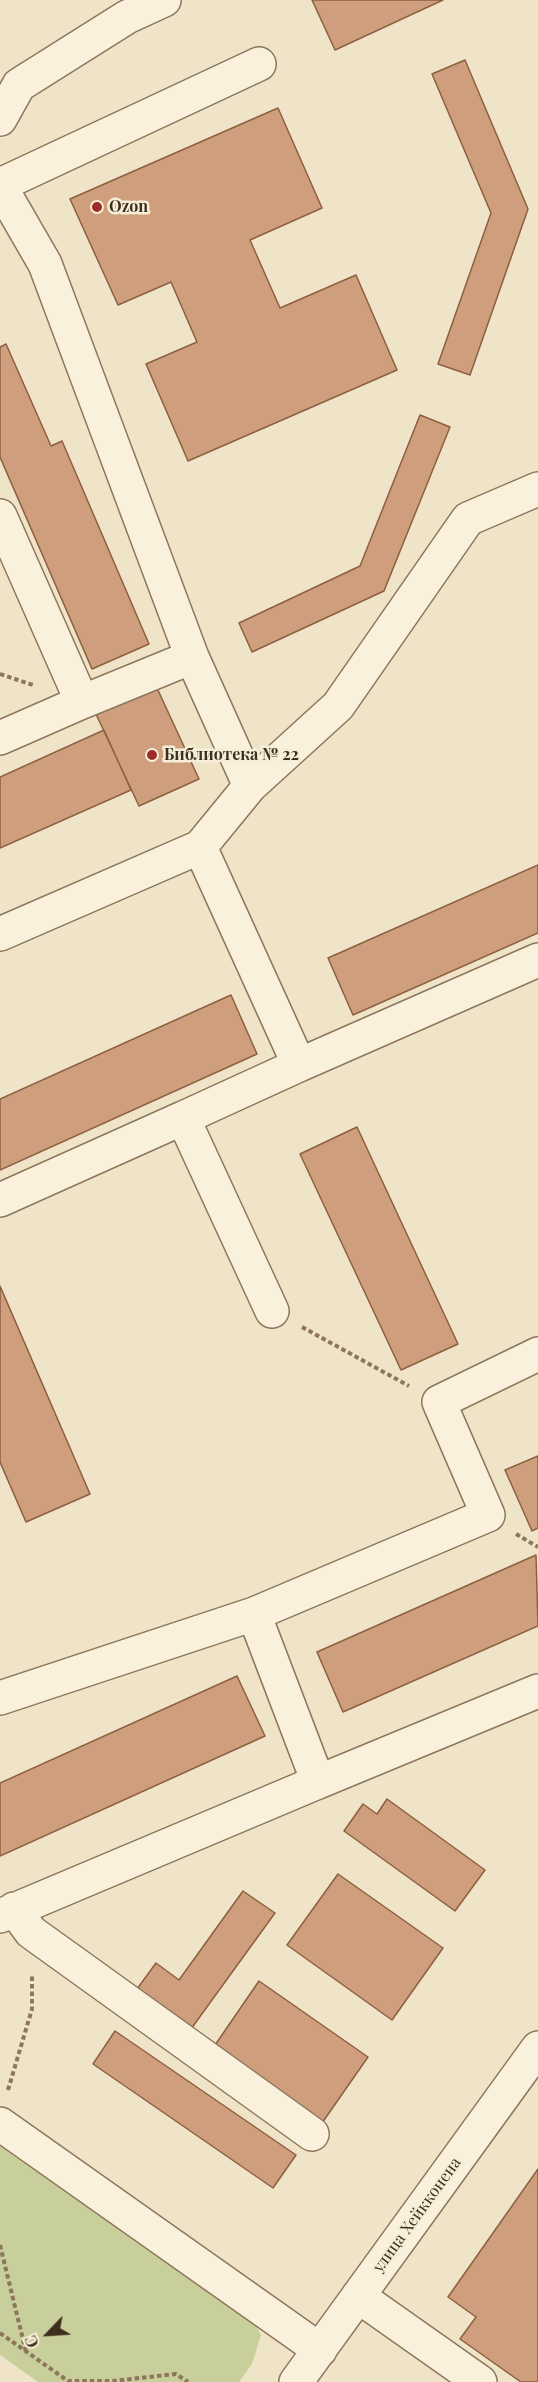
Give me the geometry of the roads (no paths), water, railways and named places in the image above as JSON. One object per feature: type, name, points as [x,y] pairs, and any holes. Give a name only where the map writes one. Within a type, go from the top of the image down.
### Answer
[{"type":"street","points":[[0,119],[20,85],[127,17],[164,0]]},
{"type":"street","points":[[250,786],[192,657],[45,264],[0,186],[259,64]]},
{"type":"street","points":[[0,934],[200,847],[250,786],[338,706],[468,519],[538,489]]},
{"type":"street","points":[[0,516],[82,702]]},
{"type":"street","points":[[0,738],[192,657]]},
{"type":"street","points":[[200,847],[299,1065]]},
{"type":"street","points":[[0,1200],[538,960]]},
{"type":"street","points":[[183,1118],[272,1311]]},
{"type":"street","points":[[0,1698],[254,1614],[488,1515],[439,1402],[538,1354]]},
{"type":"street","points":[[254,1614],[318,1782]]},
{"type":"street","points":[[312,2134],[15,1919],[318,1782],[538,1691]]},
{"type":"street","name":"улица Хейкконена","points":[[296,2382],[538,2048]]},
{"type":"street","points":[[3,2111],[320,2350]]},
{"type":"street","points":[[358,2296],[480,2382]]},
{"type":"place","name":"Ozon","points":[[97,207]]},
{"type":"place","name":"Библиотека № 22","points":[[152,755]]}]
